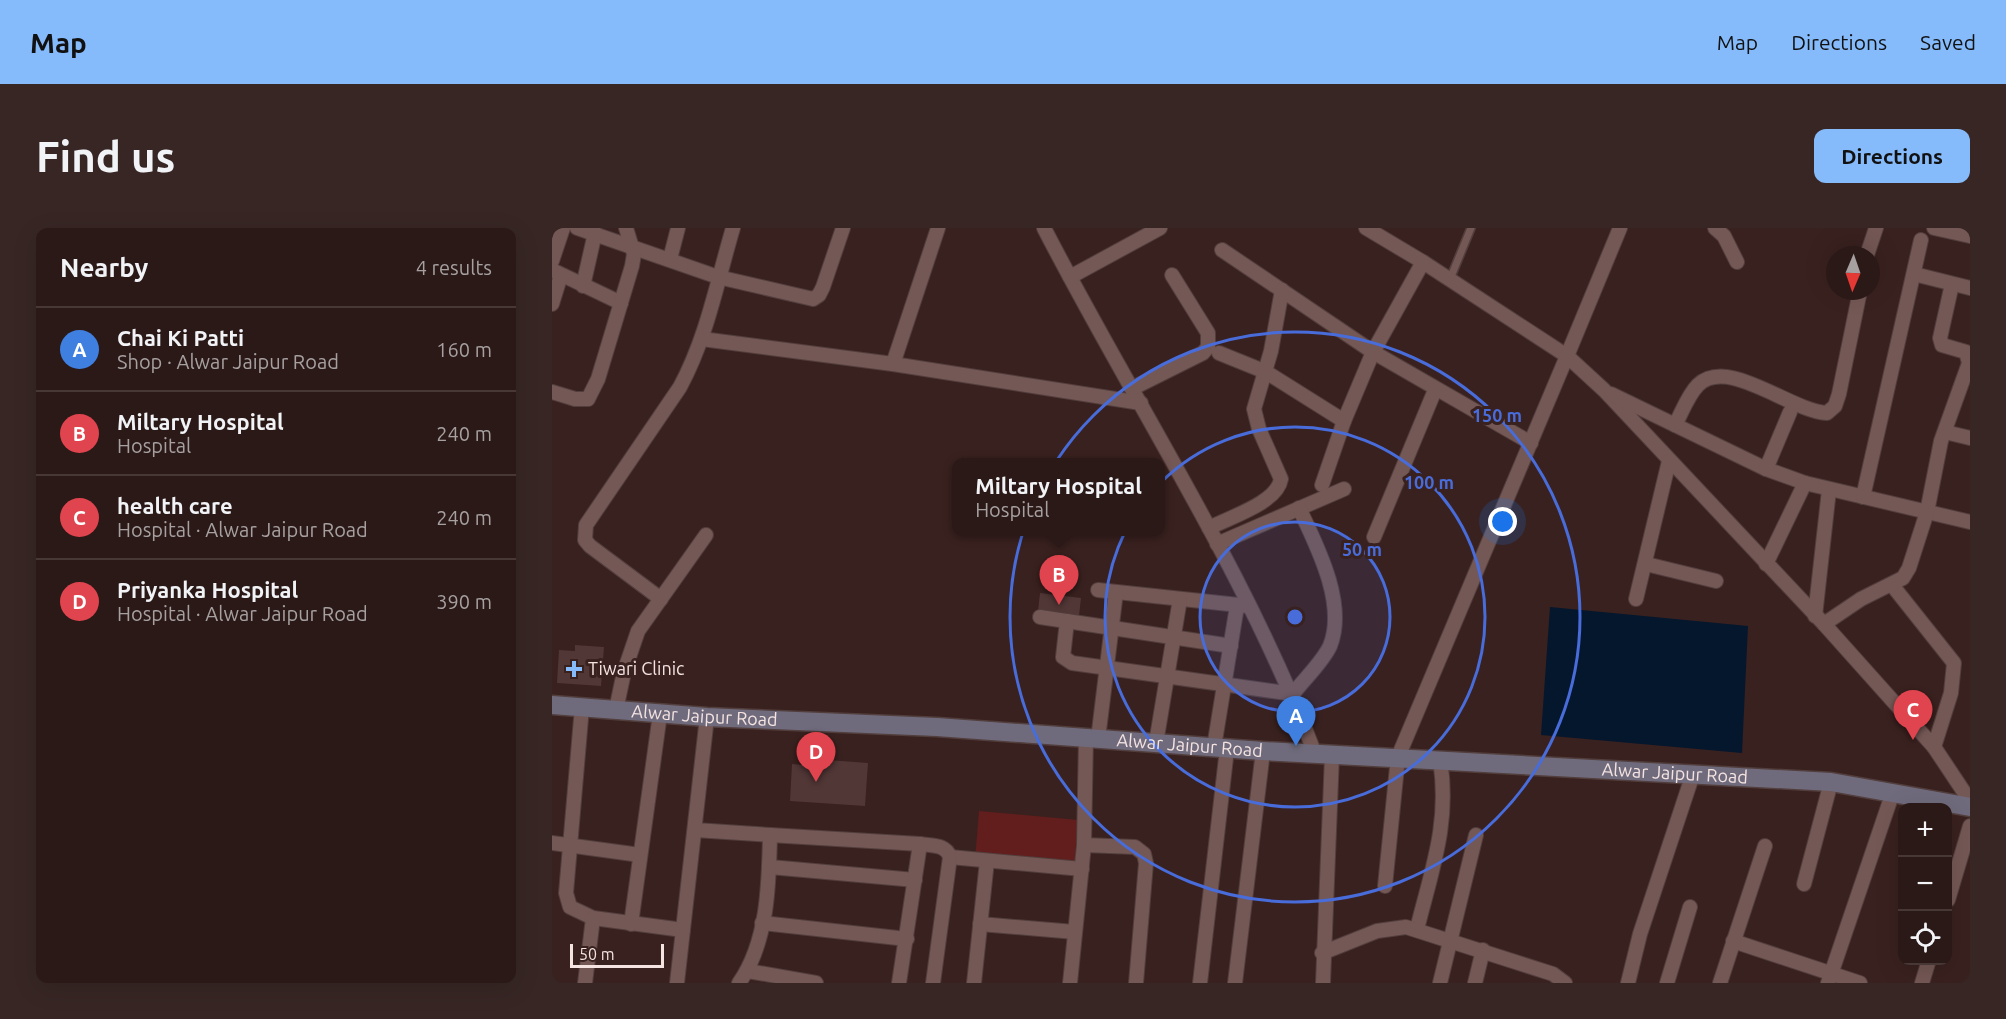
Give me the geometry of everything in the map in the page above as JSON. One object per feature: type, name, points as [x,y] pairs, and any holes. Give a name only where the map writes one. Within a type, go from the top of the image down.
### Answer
[{"type":"main road","name":"Alwar Jaipur Road","points":[[552,705],[660,714],[1092,738],[1324,755],[1831,782],[1970,807]]},
{"type":"street","points":[[552,261],[563,228]]},
{"type":"street","points":[[577,228],[718,277],[813,299],[819,295],[824,286],[843,228]]},
{"type":"street","points":[[552,392],[575,399],[588,399],[598,379],[632,266],[633,246],[626,228]]},
{"type":"street","points":[[670,259],[678,228]]},
{"type":"street","points":[[661,599],[590,546],[584,534],[600,501],[680,387],[702,339],[733,228]]},
{"type":"street","points":[[893,364],[938,228]]},
{"type":"street","points":[[1044,228],[1209,528],[1243,606],[1293,694],[1324,755],[1323,983]]},
{"type":"street","points":[[1070,277],[1160,228]]},
{"type":"street","points":[[1366,228],[1450,279],[1567,356],[1604,390],[1934,747],[1970,801]]},
{"type":"street","points":[[1385,886],[1398,758],[1620,228]]},
{"type":"street","points":[[1715,228],[1724,236],[1737,262]]},
{"type":"street","points":[[1870,246],[1876,228]]},
{"type":"street","points":[[1934,228],[1970,236]]},
{"type":"street","points":[[583,286],[595,233]]},
{"type":"street","points":[[1863,498],[1921,240]]},
{"type":"street","points":[[1222,250],[1373,352],[1530,443]]},
{"type":"street","points":[[1322,485],[1344,421],[1373,352],[1423,262]]},
{"type":"street","points":[[552,304],[556,272],[621,303]]},
{"type":"street","points":[[1914,274],[1970,288]]},
{"type":"street","points":[[1132,388],[1203,353],[1208,347],[1208,333],[1172,275]]},
{"type":"street","points":[[1819,620],[1892,585],[1903,578],[1909,568],[1927,512],[1945,432],[1969,363],[1966,352],[1942,345],[1940,338],[1952,284]]},
{"type":"street","points":[[1209,528],[1268,499],[1280,489],[1281,480],[1259,429],[1254,409],[1266,372],[1282,290]]},
{"type":"street","points":[[1675,425],[1699,384],[1719,375],[1734,377],[1799,407],[1827,413],[1835,406],[1839,394],[1858,300]]},
{"type":"street","points":[[702,339],[893,364],[1141,403]]},
{"type":"street","points":[[1219,353],[1266,372],[1344,421]]},
{"type":"street","points":[[1374,537],[1435,390]]},
{"type":"street","points":[[1604,390],[1766,469],[1829,490],[1970,522]]},
{"type":"street","points":[[1766,469],[1790,412]]},
{"type":"street","points":[[1945,432],[1970,438]]},
{"type":"street","points":[[1636,599],[1669,461]]},
{"type":"street","points":[[1766,564],[1805,483]]},
{"type":"street","points":[[1217,544],[1344,489]]},
{"type":"street","points":[[1819,620],[1829,490]]},
{"type":"street","points":[[1293,694],[1329,648],[1334,631],[1333,600],[1323,560],[1299,508]]},
{"type":"street","points":[[616,710],[638,631],[706,535]]},
{"type":"street","points":[[1646,564],[1716,581]]},
{"type":"street","points":[[1892,585],[1954,663],[1951,693],[1934,747]]},
{"type":"street","points":[[1098,590],[1243,606]]},
{"type":"street","points":[[1070,983],[1092,738],[1116,592]]},
{"type":"street","points":[[1156,743],[1180,599]]},
{"type":"street","points":[[1200,983],[1225,685],[1231,646],[1243,606]]},
{"type":"street","points":[[1040,617],[1231,646]]},
{"type":"street","points":[[1067,621],[1063,657],[1072,663],[1293,694]]},
{"type":"street","points":[[582,707],[566,893],[570,907],[593,918],[683,930]]},
{"type":"street","points":[[631,924],[660,714]]},
{"type":"street","points":[[677,983],[707,717]]},
{"type":"street","points":[[1235,983],[1263,751]]},
{"type":"street","points":[[1417,928],[1442,831],[1444,792],[1440,760]]},
{"type":"street","points":[[1628,983],[1640,934],[1693,774]]},
{"type":"street","points":[[1804,884],[1831,782]]},
{"type":"street","points":[[1829,979],[1893,792]]},
{"type":"street","points":[[1952,884],[1970,826]]},
{"type":"street","points":[[695,830],[920,844],[942,847],[950,857],[1082,869]]},
{"type":"street","points":[[740,983],[748,971],[762,923],[770,867],[770,835]]},
{"type":"street","points":[[1440,983],[1476,835]]},
{"type":"street","points":[[552,843],[640,855]]},
{"type":"street","points":[[899,983],[920,844]]},
{"type":"street","points":[[1084,845],[1135,847],[1144,854],[1146,863],[1136,983]]},
{"type":"street","points":[[1720,983],[1766,846]]},
{"type":"street","points":[[933,983],[950,857]]},
{"type":"street","points":[[974,983],[987,861]]},
{"type":"street","points":[[770,867],[915,880]]},
{"type":"street","points":[[1667,983],[1690,907]]},
{"type":"street","points":[[585,983],[593,918]]},
{"type":"street","points":[[762,923],[907,939]]},
{"type":"street","points":[[980,924],[1075,932]]},
{"type":"street","points":[[1322,953],[1385,929],[1417,928],[1553,974],[1565,983]]},
{"type":"street","points":[[1733,941],[1829,979],[1860,983]]},
{"type":"street","points":[[1475,983],[1483,950]]},
{"type":"street","points":[[1922,983],[1927,965]]},
{"type":"street","points":[[748,971],[816,983]]},
{"type":"lane","points":[[1450,279],[1471,228]]},
{"type":"shaded area","points":[[979,811],[1078,820],[1074,869],[975,860]]},
{"type":"water","points":[[1550,607],[1748,626],[1742,753],[1541,735]]},
{"type":"building","points":[[1040,593],[1081,598],[1079,616],[1038,611]]},
{"type":"building","points":[[575,645],[604,647],[601,686],[557,683],[559,650],[575,651]]},
{"type":"building","points":[[814,759],[868,763],[865,806],[790,801],[792,764],[813,766]]},
{"type":"place","name":"Miltary Hospital","points":[[1059,605]]},
{"type":"place","name":"Tiwari Clinic","points":[[574,669]]},
{"type":"place","name":"health care","points":[[1913,740]]},
{"type":"place","name":"Chai Ki Patti","points":[[1296,746]]},
{"type":"place","name":"Priyanka Hospital","points":[[816,782]]}]
